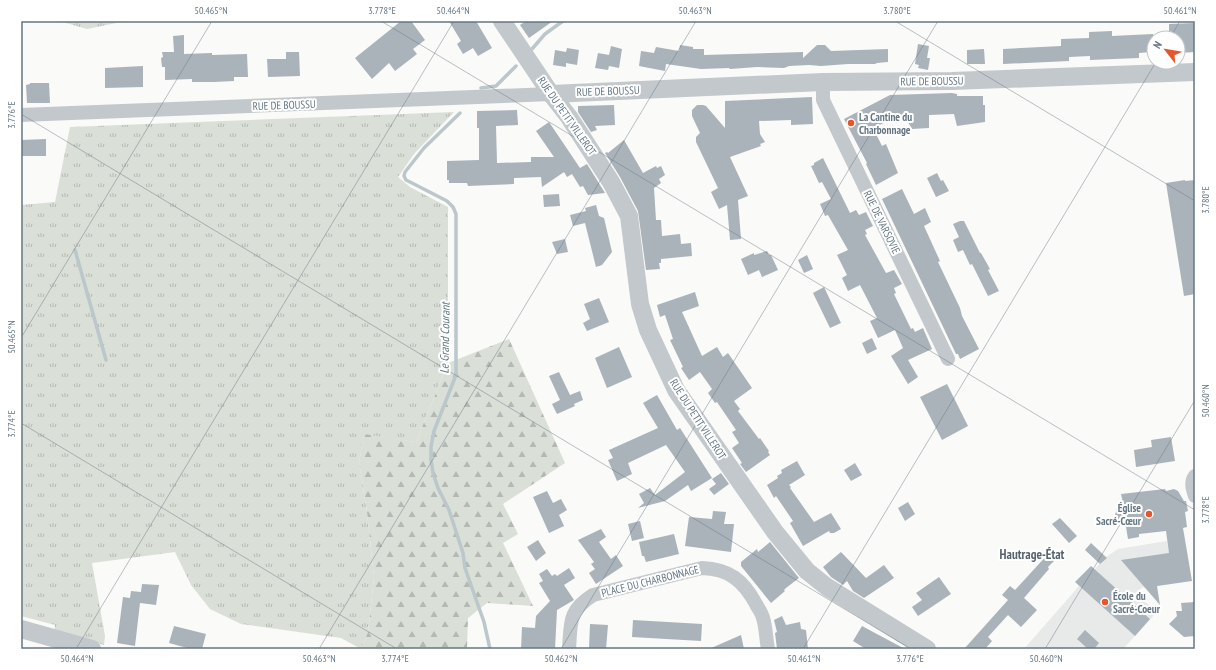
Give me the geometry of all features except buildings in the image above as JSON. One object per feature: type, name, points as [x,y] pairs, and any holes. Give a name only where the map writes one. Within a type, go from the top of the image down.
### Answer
[{"type":"street","name":"RUE DU PETIT VILLEROT","points":[[502,21],[551,94],[569,117],[611,182],[629,216],[640,304],[648,330],[676,390],[775,532],[807,571],[827,587],[927,649]]},
{"type":"street","name":"RUE DE BOUSSU","points":[[21,115],[823,82],[952,81],[1195,72]]},
{"type":"street","name":"RUE DE VARSOVIE","points":[[823,82],[823,100],[948,359]]},
{"type":"street","points":[[1195,476],[1192,487],[1195,496]]},
{"type":"street","name":"PLACE DU CHARBONNAGE","points":[[569,649],[571,622],[575,611],[584,601],[594,595],[702,568],[714,568],[728,573],[738,579],[752,596],[763,618],[768,649]]},
{"type":"street","points":[[21,629],[92,649]]},
{"type":"shaded area","name":"École du Sacré-Coeur","points":[[1167,541],[1175,583],[1145,588],[1143,587],[1135,593],[1157,612],[1123,649],[1024,649],[1106,557],[1118,549]]},
{"type":"green space","points":[[59,21],[126,21],[87,29]]},
{"type":"green space","points":[[454,112],[414,154],[398,177],[410,187],[448,207],[448,363],[416,442],[364,435],[359,462],[367,512],[374,577],[368,632],[361,649],[341,638],[241,624],[210,609],[191,585],[175,552],[92,563],[105,636],[104,645],[54,632],[55,625],[21,616],[21,205],[55,202],[70,127]]},
{"type":"green space","points":[[509,339],[565,463],[503,504],[518,534],[503,543],[533,606],[487,603],[468,618],[467,649],[361,649],[368,632],[374,577],[367,512],[359,462],[364,434],[416,442],[448,363]]},
{"type":"waterway","name":"Le Grand Courant","points":[[532,49],[545,34],[563,21]]},
{"type":"waterway","points":[[481,88],[496,86],[516,66]]},
{"type":"waterway","name":"Le Grand Courant","points":[[460,113],[424,148],[405,172],[404,176],[406,180],[447,201],[453,207],[456,214],[456,375],[434,431],[431,447],[431,460],[433,473],[438,488],[449,510],[463,553],[465,568],[484,622],[490,649]]},
{"type":"waterway","points":[[75,250],[106,360]]},
{"type":"place","name":"La Cantine du Charbonnage","points":[[851,123]]},
{"type":"place","name":"Église Sacré-Cœur","points":[[1149,514]]},
{"type":"place","name":"École du Sacré-Coeur","points":[[1105,602]]},
{"type":"district","name":"Hautrage-État","points":[[1032,554]]}]
